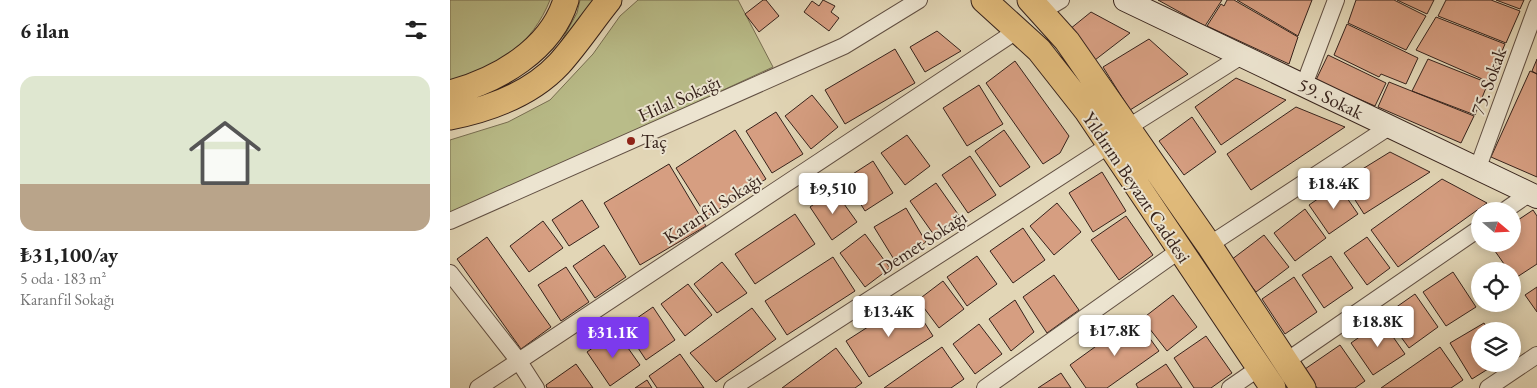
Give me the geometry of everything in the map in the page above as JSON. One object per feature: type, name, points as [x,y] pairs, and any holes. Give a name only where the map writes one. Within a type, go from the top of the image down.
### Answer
[{"type":"main road","points":[[450,93],[470,88],[496,77],[512,67],[552,32],[566,0]]},
{"type":"main road","points":[[450,117],[472,112],[515,97],[541,80],[559,64],[609,0]]},
{"type":"main road","name":"Yıldırım Beyazıt Caddesi","points":[[984,0],[1039,50],[1087,111],[1108,146],[1266,378]]},
{"type":"main road","name":"Yıldırım Beyazıt Caddesi","points":[[1044,4],[1067,41],[1209,245],[1303,388]]},
{"type":"street","name":"Hilal Sokağı","points":[[450,221],[844,46],[919,0]]},
{"type":"street","name":"59. Sokak","points":[[1125,0],[1477,170],[1534,195]]},
{"type":"street","points":[[1304,85],[1336,0]]},
{"type":"street","name":"75. Sokak","points":[[1477,170],[1537,6]]},
{"type":"street","name":"Karanfil Sokağı","points":[[478,388],[1018,30]]},
{"type":"street","points":[[1127,128],[1240,57]]},
{"type":"street","points":[[1209,245],[1389,127]]},
{"type":"street","name":"Demet Sokağı","points":[[732,388],[1108,146]]},
{"type":"street","points":[[1521,202],[1534,195]]},
{"type":"street","points":[[1285,362],[1471,234]]},
{"type":"street","points":[[985,388],[1180,250]]},
{"type":"street","points":[[450,272],[518,360],[536,388]]},
{"type":"street","points":[[1488,388],[1537,355]]},
{"type":"street","points":[[1230,388],[1266,378]]},
{"type":"green space","points":[[450,0],[550,0],[534,30],[511,53],[483,70],[450,80]]},
{"type":"green space","points":[[580,0],[595,0],[563,46],[561,42],[577,13]]},
{"type":"green space","points":[[638,0],[738,0],[773,67],[450,213],[450,140],[508,122],[550,100],[593,54],[620,16]]},
{"type":"building","points":[[763,0],[766,0],[779,16],[759,32],[745,14]]},
{"type":"building","points":[[823,0],[835,6],[831,12],[839,18],[829,31],[804,12],[812,1],[819,6]]},
{"type":"building","points":[[1158,0],[1222,0],[1205,26]]},
{"type":"building","points":[[1227,0],[1234,0],[1298,37],[1289,64],[1207,26],[1221,4],[1224,6]]},
{"type":"building","points":[[1237,0],[1312,0],[1298,36]]},
{"type":"building","points":[[1356,0],[1394,0],[1426,16],[1406,50],[1348,23]]},
{"type":"building","points":[[1397,0],[1434,0],[1427,14]]},
{"type":"building","points":[[1446,0],[1491,0],[1520,11],[1506,43],[1438,16]]},
{"type":"building","points":[[1496,0],[1524,0],[1520,9]]},
{"type":"building","points":[[1091,12],[1130,33],[1095,60],[1070,29]]},
{"type":"building","points":[[1436,17],[1505,44],[1489,82],[1416,50]]},
{"type":"building","points":[[1347,24],[1418,58],[1406,84],[1381,74],[1379,77],[1334,55]]},
{"type":"building","points":[[937,31],[961,51],[925,72],[910,47]]},
{"type":"building","points":[[1149,39],[1188,74],[1130,110],[1103,67]]},
{"type":"building","points":[[895,49],[915,83],[845,124],[825,90]]},
{"type":"building","points":[[1328,55],[1386,83],[1375,106],[1316,80]]},
{"type":"building","points":[[1428,59],[1488,83],[1475,115],[1412,91]]},
{"type":"building","points":[[1537,59],[1537,74],[1532,71]]},
{"type":"building","points":[[1015,61],[1069,136],[1060,153],[1043,164],[986,83]]},
{"type":"building","points":[[1530,71],[1537,74],[1537,177],[1491,157]]},
{"type":"building","points":[[1236,78],[1286,100],[1221,145],[1195,107]]},
{"type":"building","points":[[1389,82],[1474,116],[1461,143],[1378,107]]},
{"type":"building","points":[[979,85],[1003,124],[967,146],[943,108]]},
{"type":"building","points":[[812,95],[838,127],[811,149],[785,116]]},
{"type":"building","points":[[1296,107],[1345,127],[1251,190],[1227,154]]},
{"type":"building","points":[[776,112],[803,154],[772,173],[746,131]]},
{"type":"building","points":[[1192,117],[1216,152],[1184,175],[1159,141]]},
{"type":"building","points":[[735,130],[766,179],[707,217],[676,168]]},
{"type":"building","points":[[1004,130],[1030,167],[1000,187],[975,151]]},
{"type":"building","points":[[907,135],[930,166],[905,185],[881,153]]},
{"type":"building","points":[[1390,152],[1430,172],[1364,214],[1343,181]]},
{"type":"building","points":[[970,156],[996,195],[968,213],[942,175]]},
{"type":"building","points":[[873,161],[893,193],[865,211],[845,179]]},
{"type":"building","points":[[669,164],[706,226],[640,265],[604,203]]},
{"type":"building","points":[[1102,172],[1126,211],[1093,232],[1069,193]]},
{"type":"building","points":[[1442,179],[1485,202],[1471,202],[1471,215],[1398,267],[1371,230]]},
{"type":"building","points":[[936,183],[960,217],[934,235],[910,201]]},
{"type":"building","points":[[1338,185],[1358,214],[1329,234],[1309,205]]},
{"type":"building","points":[[834,190],[857,222],[832,240],[810,207]]},
{"type":"building","points":[[582,200],[599,227],[569,246],[552,220]]},
{"type":"building","points":[[1057,203],[1081,232],[1054,255],[1030,226]]},
{"type":"building","points":[[906,208],[926,242],[895,261],[874,227]]},
{"type":"building","points":[[1305,209],[1326,238],[1295,261],[1274,233]]},
{"type":"building","points":[[1533,210],[1537,216],[1537,264],[1521,274],[1521,262],[1503,262],[1496,252],[1521,252],[1521,218]]},
{"type":"building","points":[[795,214],[815,244],[755,284],[735,254]]},
{"type":"building","points":[[1126,216],[1153,255],[1119,280],[1091,240]]},
{"type":"building","points":[[543,221],[563,248],[529,272],[510,246]]},
{"type":"building","points":[[1023,228],[1045,260],[1013,283],[990,251]]},
{"type":"building","points":[[865,234],[890,268],[865,287],[840,253]]},
{"type":"building","points":[[1264,235],[1289,267],[1256,292],[1231,260]]},
{"type":"building","points":[[487,237],[551,327],[521,349],[457,259]]},
{"type":"building","points":[[1367,237],[1390,268],[1367,285],[1344,253]]},
{"type":"building","points":[[604,245],[626,277],[595,298],[573,266]]},
{"type":"building","points":[[977,256],[997,284],[967,306],[947,277]]},
{"type":"building","points":[[1331,256],[1353,288],[1324,308],[1302,275]]},
{"type":"building","points":[[833,257],[855,291],[787,335],[765,301]]},
{"type":"building","points":[[722,262],[747,293],[717,313],[694,284]]},
{"type":"building","points":[[566,267],[589,302],[561,321],[538,285]]},
{"type":"building","points":[[1453,272],[1471,299],[1471,310],[1446,326],[1423,292]]},
{"type":"building","points":[[1054,275],[1079,310],[1047,333],[1023,297]]},
{"type":"building","points":[[1294,277],[1317,312],[1285,334],[1262,299]]},
{"type":"building","points":[[943,281],[964,309],[939,328],[918,300]]},
{"type":"building","points":[[688,284],[712,315],[685,336],[661,304]]},
{"type":"building","points":[[1537,287],[1537,312],[1525,295]]},
{"type":"building","points":[[1415,294],[1438,327],[1409,348],[1385,315]]},
{"type":"building","points":[[1173,295],[1197,327],[1167,351],[1142,319]]},
{"type":"building","points":[[910,300],[933,336],[869,377],[846,341]]},
{"type":"building","points":[[1015,300],[1034,332],[1011,351],[989,319]]},
{"type":"building","points":[[653,307],[675,340],[646,360],[624,327]]},
{"type":"building","points":[[752,308],[776,339],[716,382],[690,353]]},
{"type":"building","points":[[1135,318],[1159,351],[1107,388],[1086,388],[1070,365]]},
{"type":"building","points":[[1382,321],[1405,354],[1373,375],[1351,343]]},
{"type":"building","points":[[979,324],[1002,354],[975,374],[953,344]]},
{"type":"building","points":[[616,331],[640,365],[610,386],[587,352]]},
{"type":"building","points":[[1471,331],[1471,372],[1483,372],[1472,379],[1450,343]]},
{"type":"building","points":[[1206,336],[1232,373],[1211,388],[1194,388],[1174,358]]},
{"type":"building","points":[[1340,345],[1365,381],[1355,388],[1317,388],[1305,369]]},
{"type":"building","points":[[942,347],[964,379],[951,388],[884,388]]},
{"type":"building","points":[[1440,347],[1463,380],[1451,388],[1381,388]]},
{"type":"building","points":[[836,348],[862,383],[855,388],[782,388]]},
{"type":"building","points":[[680,354],[704,388],[657,388],[649,376]]},
{"type":"building","points":[[576,364],[593,388],[547,388],[546,385]]},
{"type":"building","points":[[1166,364],[1182,388],[1138,388],[1136,384]]},
{"type":"building","points":[[1061,373],[1071,388],[1038,388]]},
{"type":"building","points":[[647,380],[652,388],[635,388]]},
{"type":"place","name":"Taç","points":[[631,141]]}]
